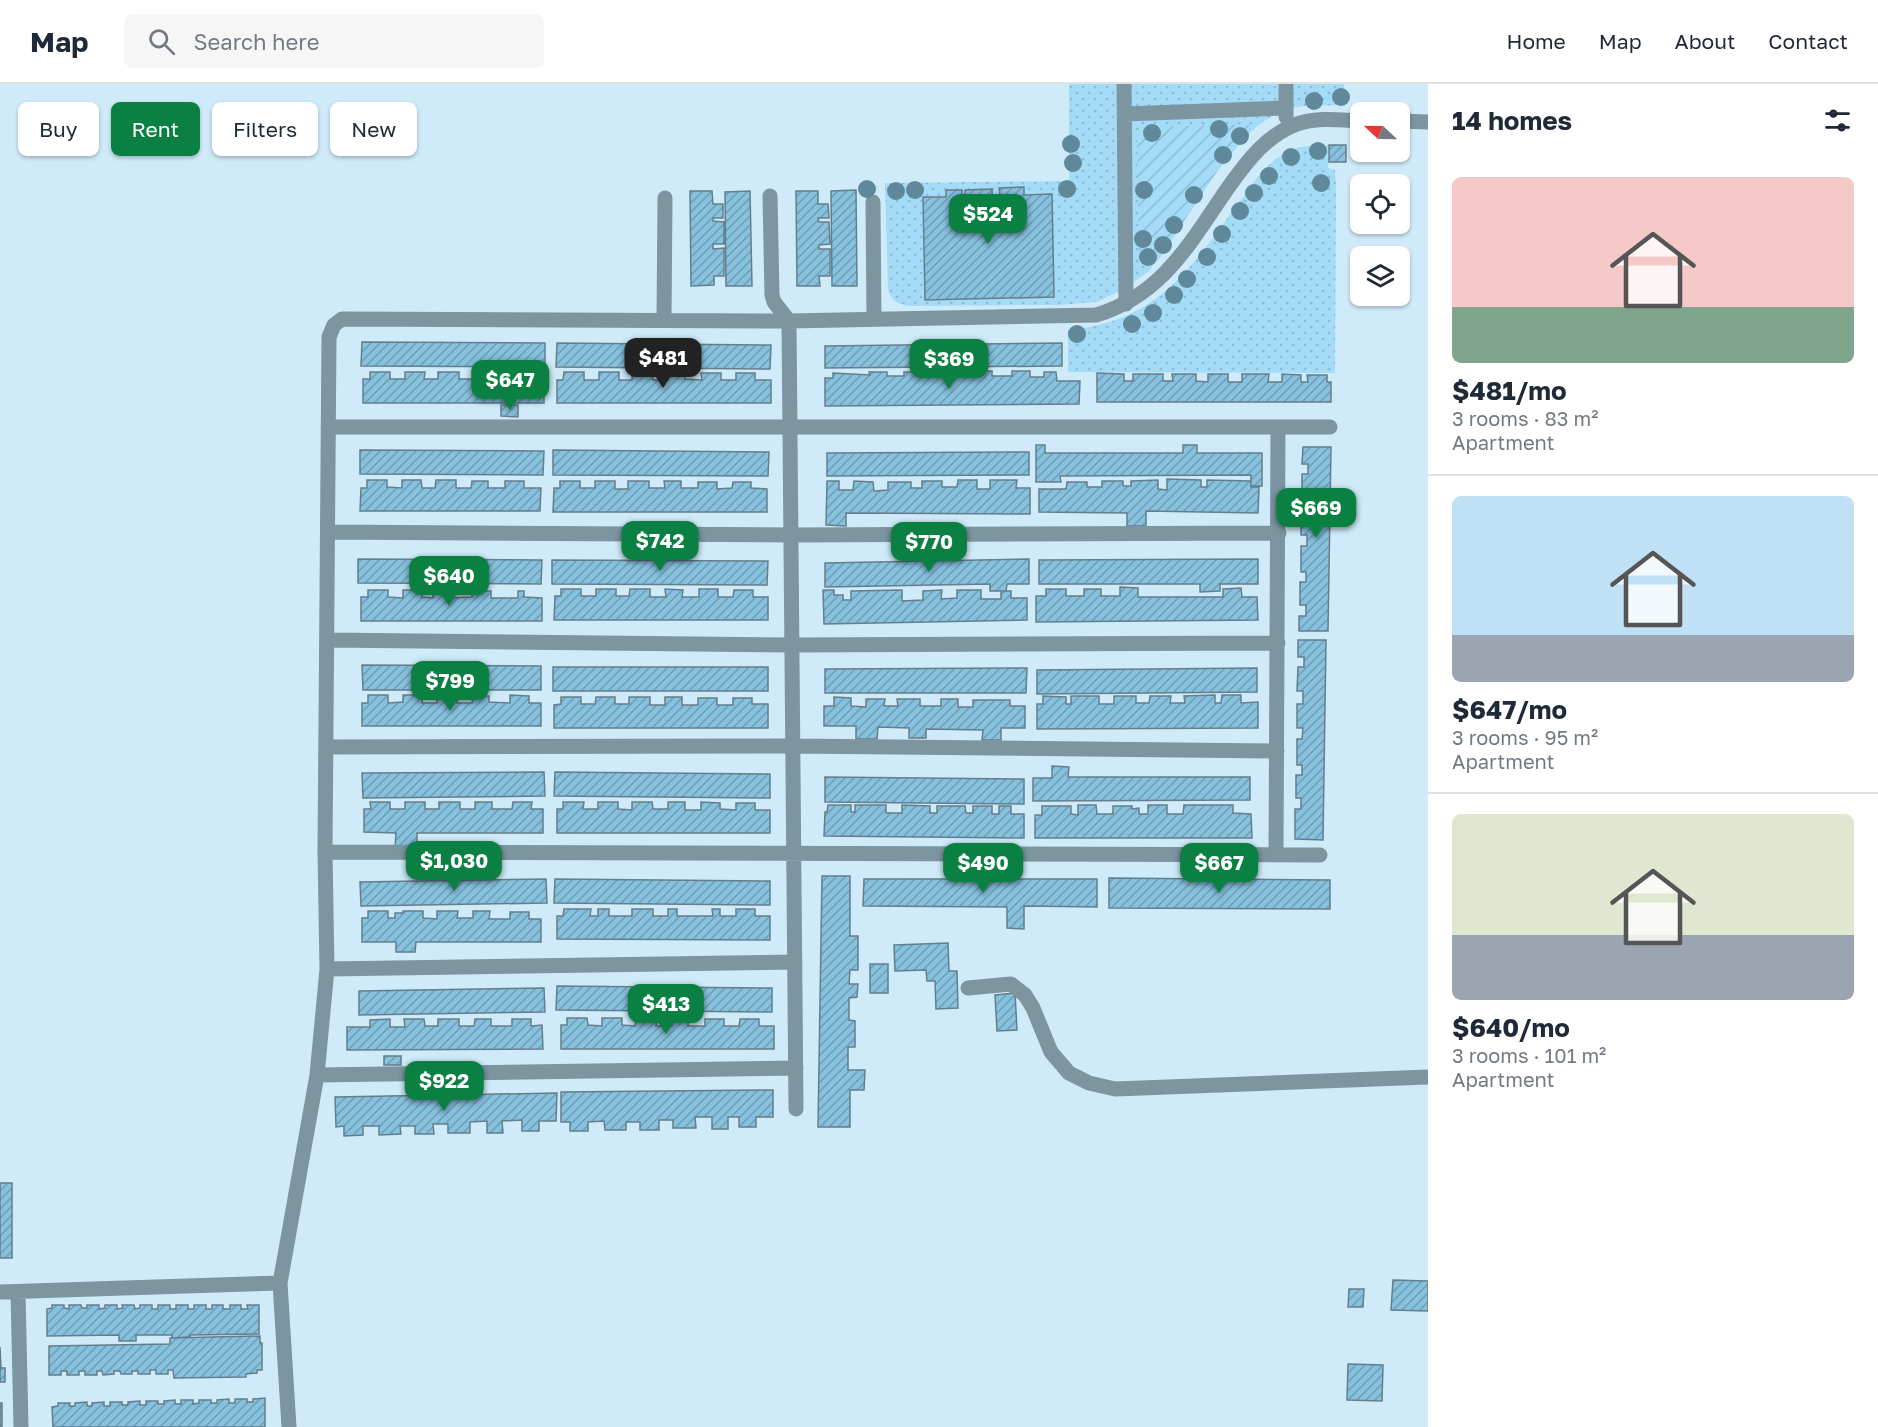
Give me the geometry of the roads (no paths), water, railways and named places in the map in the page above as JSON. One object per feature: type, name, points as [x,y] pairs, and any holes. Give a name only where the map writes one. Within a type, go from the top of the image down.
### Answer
[{"type":"street","points":[[1124,84],[1126,304]]},
{"type":"street","points":[[1286,84],[1286,129]]},
{"type":"street","points":[[1124,114],[1286,108]]},
{"type":"street","points":[[289,1427],[280,1283],[317,1074],[327,969],[325,852],[328,427],[329,337],[334,325],[342,319],[789,321],[1096,315],[1126,304],[1149,289],[1162,277],[1259,148],[1286,129],[1312,121],[1350,121]]},
{"type":"street","points":[[1410,121],[1428,122]]},
{"type":"street","points":[[770,196],[772,295],[774,302],[789,321],[796,1109]]},
{"type":"street","points":[[664,320],[666,198]]},
{"type":"street","points":[[873,202],[874,319]]},
{"type":"street","points":[[328,427],[1330,427]]},
{"type":"street","points":[[1276,855],[1278,428]]},
{"type":"street","points":[[328,531],[791,535],[1279,533]]},
{"type":"street","points":[[328,640],[792,645],[1278,643]]},
{"type":"street","points":[[327,747],[792,746],[1277,751]]},
{"type":"street","points":[[325,852],[1320,855]]},
{"type":"street","points":[[327,969],[795,962]]},
{"type":"street","points":[[968,988],[1011,984],[1025,995],[1051,1052],[1069,1073],[1089,1083],[1115,1089],[1428,1077]]},
{"type":"street","points":[[317,1074],[796,1068]]},
{"type":"street","points":[[0,1292],[280,1283]]},
{"type":"street","points":[[18,1292],[21,1427]]}]
